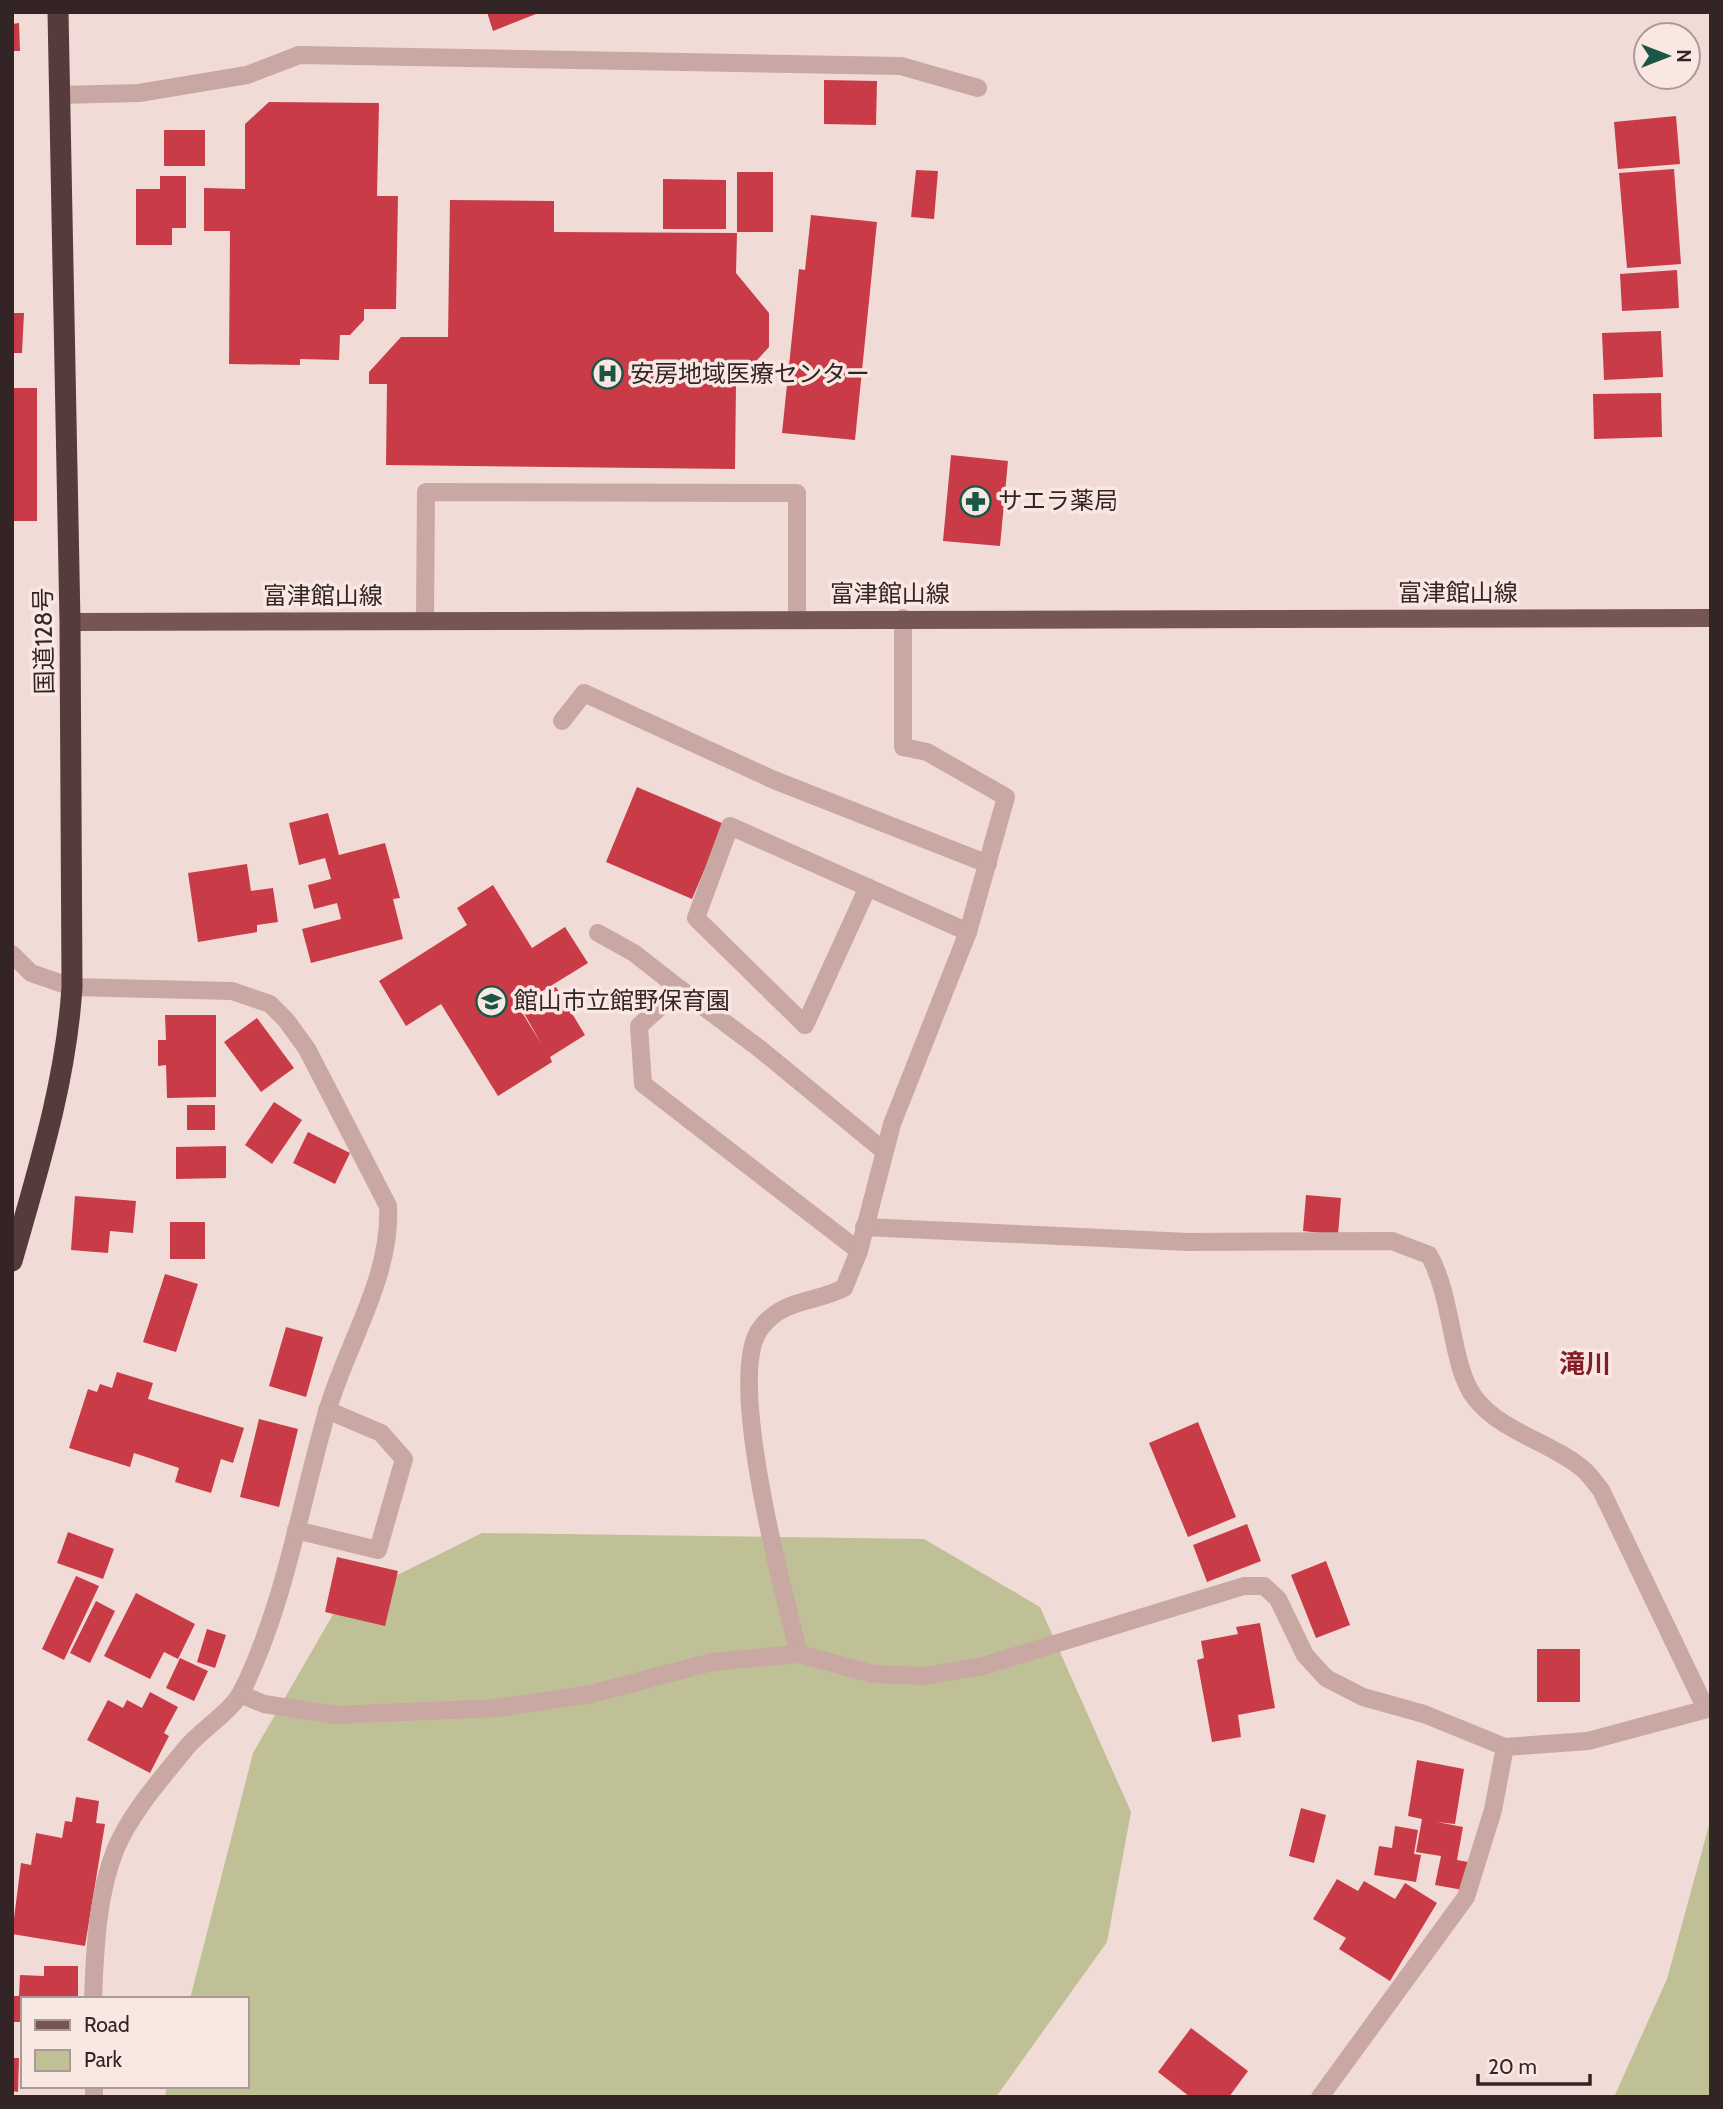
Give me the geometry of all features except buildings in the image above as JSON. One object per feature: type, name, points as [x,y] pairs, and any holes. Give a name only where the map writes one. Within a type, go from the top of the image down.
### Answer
[{"type":"highway","name":"国道128号","points":[[12,1261],[49,1134],[69,1037],[72,987],[70,622],[58,12]]},
{"type":"main road","name":"富津館山線","points":[[70,622],[797,618],[1711,618]]},
{"type":"street","points":[[59,95],[139,93],[247,75],[299,55],[901,66],[978,88]]},
{"type":"street","points":[[425,620],[426,492],[797,493],[797,618]]},
{"type":"street","points":[[799,1654],[771,1543],[750,1400],[750,1357],[758,1331],[782,1307],[844,1287],[859,1251],[884,1150],[968,932],[1006,797],[927,752],[903,747],[903,618]]},
{"type":"street","points":[[562,721],[584,693],[775,780],[988,864]]},
{"type":"street","points":[[868,887],[805,1025],[696,918],[730,826],[868,887],[968,932]]},
{"type":"street","points":[[598,933],[635,953],[760,1049],[884,1150]]},
{"type":"street","points":[[12,954],[32,973],[72,987],[232,991],[270,1004],[286,1020],[307,1049],[388,1206],[390,1234],[327,1410],[268,1626],[240,1694],[197,1735],[150,1793],[117,1847],[96,1925],[93,1997]]},
{"type":"street","points":[[680,989],[639,1026],[643,1084],[859,1251]]},
{"type":"street","points":[[240,1694],[264,1704],[335,1715],[498,1708],[591,1694],[712,1662],[799,1654],[873,1674],[924,1676],[983,1665],[1244,1586],[1264,1586],[1278,1598],[1305,1655],[1326,1678],[1363,1697],[1424,1714],[1504,1747],[1588,1741],[1708,1708],[1601,1490],[1583,1469],[1498,1418],[1475,1398],[1464,1375],[1441,1276],[1429,1255],[1392,1241],[1188,1242],[864,1227]]},
{"type":"street","points":[[296,1530],[378,1550],[404,1459],[381,1433],[327,1410]]},
{"type":"street","points":[[1321,2097],[1466,1897],[1493,1810],[1504,1747]]},
{"type":"green space","points":[[482,1533],[924,1539],[1040,1607],[1131,1812],[1107,1942],[996,2097],[165,2097],[167,2088],[248,2088],[248,1997],[191,1997],[253,1753],[339,1604]]},
{"type":"green space","points":[[1711,1818],[1711,2097],[1614,2097],[1667,1979]]},
{"type":"place","name":"安房地域医療センター","points":[[607,374]]},
{"type":"place","name":"サエラ薬局","points":[[975,501]]},
{"type":"place","name":"館山市立館野保育園","points":[[491,1001]]},
{"type":"district","name":"滝川","points":[[1585,1364]]}]
